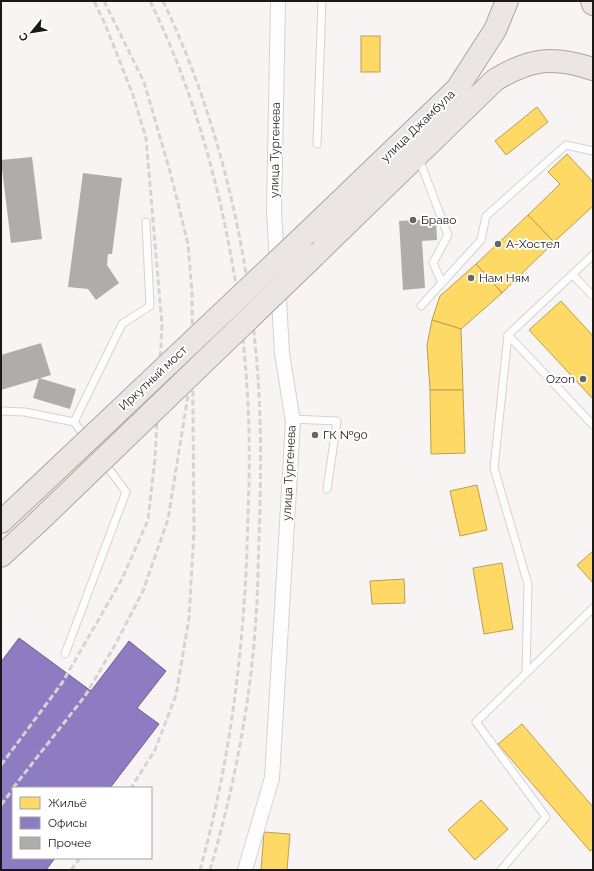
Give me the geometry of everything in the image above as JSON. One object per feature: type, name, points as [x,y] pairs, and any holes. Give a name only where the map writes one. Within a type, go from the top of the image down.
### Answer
[{"type":"main road","name":"улица Джамбула","points":[[306,234],[457,89],[495,30],[507,1]]},
{"type":"main road","name":"Иркутный мост","points":[[1,556],[418,156],[495,80],[516,67],[537,62],[555,61],[579,64],[593,69]]},
{"type":"main road","name":"Иркутный мост","points":[[1,522],[306,234]]},
{"type":"street","name":"улица Тургенева","points":[[245,870],[272,778],[292,419],[282,353],[274,212],[278,1]]},
{"type":"lane","points":[[317,144],[322,1]]},
{"type":"lane","points":[[421,306],[481,240],[486,216],[566,145],[593,151]]},
{"type":"lane","points":[[418,156],[448,236],[433,263],[442,283]]},
{"type":"lane","points":[[74,422],[122,324],[150,306],[146,222]]},
{"type":"lane","points":[[526,674],[528,584],[494,468],[508,335],[593,255]]},
{"type":"lane","points":[[573,274],[593,296]]},
{"type":"lane","points":[[508,335],[593,425]]},
{"type":"lane","points":[[1,411],[25,412],[74,422],[126,492],[65,654]]},
{"type":"lane","points":[[292,419],[337,421],[327,489]]},
{"type":"lane","points":[[501,870],[546,817],[476,722],[593,608]]},
{"type":"building: Жильё","points":[[361,36],[380,36],[380,72],[361,72]]},
{"type":"building: Жильё","points":[[537,107],[548,122],[506,155],[495,141]]},
{"type":"building: Жильё","points":[[567,154],[593,182],[593,206],[554,242],[528,215],[560,184],[548,172]]},
{"type":"building: Жильё","points":[[528,215],[554,242],[502,293],[476,264]]},
{"type":"building: Жильё","points":[[476,264],[502,293],[461,329],[432,320],[440,296]]},
{"type":"building: Жильё","points":[[561,301],[593,336],[593,399],[529,330]]},
{"type":"building: Жильё","points":[[432,320],[461,329],[463,390],[430,390],[427,345]]},
{"type":"building: Жильё","points":[[430,390],[463,390],[465,453],[431,454]]},
{"type":"building: Жильё","points":[[477,485],[487,530],[460,536],[450,491]]},
{"type":"building: Жильё","points":[[593,551],[593,583],[577,565]]},
{"type":"building: Жильё","points":[[502,563],[513,629],[484,634],[473,568]]},
{"type":"building: Жильё","points":[[404,579],[405,603],[372,604],[370,581]]},
{"type":"building: Жильё","points":[[522,724],[593,807],[593,849],[590,851],[498,744]]},
{"type":"building: Жильё","points":[[481,800],[508,829],[475,860],[448,830]]},
{"type":"building: Жильё","points":[[264,832],[290,834],[287,870],[261,870]]},
{"type":"building: Офисы","points":[[19,638],[91,691],[129,641],[166,671],[137,708],[159,724],[111,787],[12,787],[12,859],[54,859],[46,870],[1,870],[1,662]]},
{"type":"building: Прочее","points":[[32,157],[42,239],[11,243],[1,160]]},
{"type":"building: Прочее","points":[[83,173],[122,178],[112,254],[108,254],[107,265],[119,283],[96,300],[88,289],[68,287]]},
{"type":"building: Прочее","points":[[436,219],[437,240],[422,241],[425,288],[403,290],[399,221]]},
{"type":"building: Прочее","points":[[41,343],[51,375],[1,390],[1,355]]},
{"type":"building: Прочее","points":[[39,378],[76,389],[70,409],[33,398]]},
{"type":"railway","points":[[1,765],[62,683],[122,579],[148,520],[155,458],[162,325],[146,138],[133,95],[105,24],[94,1]]},
{"type":"railway","points":[[104,1],[144,82],[171,175],[188,244],[192,293],[194,531],[189,618],[176,695],[155,750],[132,787]]},
{"type":"railway","points":[[150,1],[172,50],[192,102],[222,211],[233,267],[241,323],[246,379],[249,433],[249,476],[247,549],[242,630],[227,751],[200,870]]},
{"type":"railway","points":[[163,1],[198,85],[225,172],[244,262],[251,308],[259,400],[260,517],[254,648],[246,712],[234,776],[210,870]]},
{"type":"railway","points":[[14,787],[85,696],[115,645],[143,591],[168,519],[189,389]]},
{"type":"railway","points":[[1,805],[12,790]]},
{"type":"railway","points":[[71,870],[79,859]]},
{"type":"place","name":"Браво","points":[[413,220]]},
{"type":"place","name":"А-Хостел","points":[[498,244]]},
{"type":"place","name":"Нам Ням","points":[[471,278]]},
{"type":"place","name":"Ozon","points":[[583,379]]},
{"type":"place","name":"ГК №90","points":[[315,435]]}]
